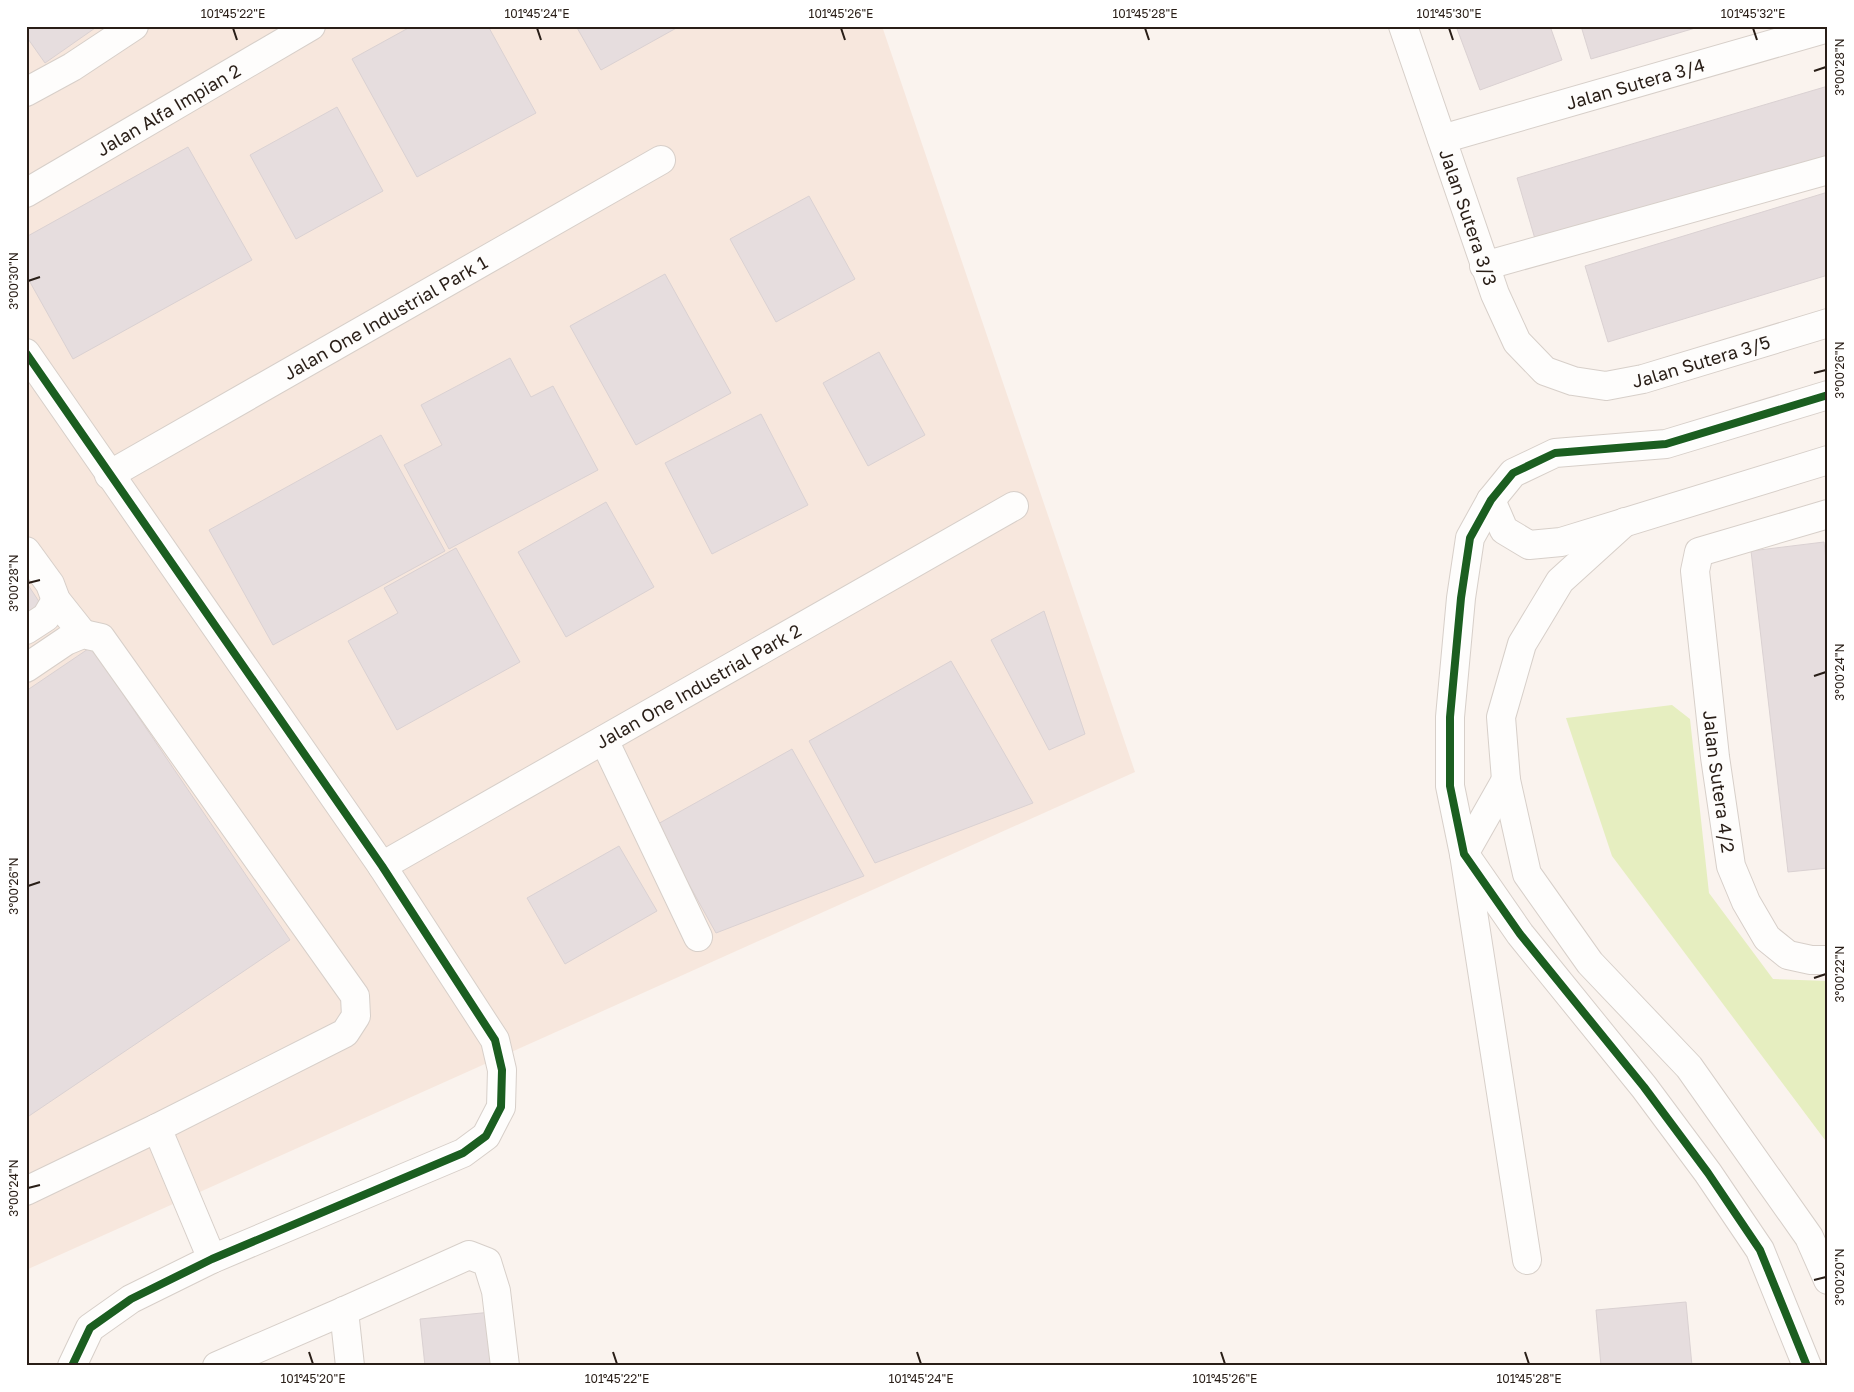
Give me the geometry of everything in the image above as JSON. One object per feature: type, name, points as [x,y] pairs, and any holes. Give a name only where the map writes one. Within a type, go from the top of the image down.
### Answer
[{"type":"street","points":[[26,92],[72,67],[134,26]]},
{"type":"street","name":"Jalan Sutera 3/3","points":[[1403,26],[1484,266],[1517,342],[1545,370],[1573,381]]},
{"type":"street","name":"Jalan Alfa Impian 2","points":[[26,193],[306,28]]},
{"type":"street","name":"Jalan Sutera 3/4","points":[[1442,139],[1828,28]]},
{"type":"street","name":"Jalan One Industrial Park 1","points":[[109,475],[661,160]]},
{"type":"street","points":[[1484,266],[1828,170]]},
{"type":"street","name":"Jalan Sutera 3/5","points":[[1573,381],[1606,386],[1644,379],[1828,323]]},
{"type":"street","points":[[26,353],[382,866],[495,1040],[502,1070],[501,1107],[486,1136],[463,1153],[212,1260],[131,1299],[90,1328],[72,1366]]},
{"type":"street","points":[[1527,1260],[1464,854],[1450,786],[1450,717],[1470,538],[1491,500],[1513,473],[1554,453],[1666,444],[1828,395]]},
{"type":"street","points":[[1491,500],[1504,530],[1529,546],[1561,542],[1828,460]]},
{"type":"street","name":"Jalan One Industrial Park 2","points":[[382,866],[1014,506]]},
{"type":"street","name":"Jalan Sutera 4/2","points":[[1827,520],[1699,552],[1695,571],[1714,757],[1731,866],[1746,902],[1767,938],[1788,955],[1811,960],[1828,960]]},
{"type":"street","points":[[1625,522],[1560,581],[1522,644],[1501,717],[1506,780],[1527,874],[1590,964],[1689,1067],[1810,1237],[1828,1280]]},
{"type":"street","points":[[26,551],[50,584],[56,600],[82,634]]},
{"type":"street","points":[[26,630],[46,617],[56,600]]},
{"type":"street","points":[[26,668],[66,641],[82,634],[101,638],[356,996],[356,1016],[345,1033],[157,1128],[26,1191]]},
{"type":"street","points":[[604,740],[698,937]]},
{"type":"street","points":[[1464,854],[1506,780]]},
{"type":"street","points":[[1464,854],[1520,934],[1644,1087],[1708,1173],[1760,1250],[1807,1366]]},
{"type":"street","points":[[157,1128],[212,1260]]},
{"type":"street","points":[[217,1366],[469,1255],[487,1262],[496,1291],[505,1366]]},
{"type":"street","points":[[344,1311],[350,1366]]},
{"type":"shaded area","points":[[26,26],[882,26],[1135,772],[26,1270]]},
{"type":"green space","points":[[1672,705],[1690,719],[1709,893],[1773,979],[1828,981],[1828,1144],[1612,856],[1566,718]]},
{"type":"building","points":[[26,26],[98,26],[45,63],[26,36]]},
{"type":"building","points":[[412,26],[488,26],[536,113],[417,177],[352,59]]},
{"type":"building","points":[[576,26],[680,26],[601,70]]},
{"type":"building","points":[[1456,26],[1550,26],[1562,60],[1480,90]]},
{"type":"building","points":[[1581,26],[1702,26],[1591,59]]},
{"type":"building","points":[[1828,86],[1828,163],[1538,249],[1517,178]]},
{"type":"building","points":[[337,107],[383,191],[296,239],[250,155]]},
{"type":"building","points":[[188,147],[252,260],[73,359],[26,275],[26,237]]},
{"type":"building","points":[[1828,192],[1828,275],[1608,342],[1585,266]]},
{"type":"building","points":[[809,196],[855,279],[776,322],[730,239]]},
{"type":"building","points":[[665,274],[731,393],[636,445],[570,326]]},
{"type":"building","points":[[879,352],[925,435],[868,466],[823,383]]},
{"type":"building","points":[[510,358],[531,397],[553,386],[598,470],[449,549],[404,465],[442,445],[421,405]]},
{"type":"building","points":[[761,414],[808,505],[712,554],[665,463]]},
{"type":"building","points":[[381,435],[445,551],[273,645],[209,530]]},
{"type":"building","points":[[606,502],[654,587],[566,637],[518,552]]},
{"type":"building","points":[[1824,542],[1828,578],[1828,868],[1788,872],[1751,551]]},
{"type":"building","points":[[456,548],[520,662],[397,730],[348,641],[398,613],[384,588]]},
{"type":"building","points":[[26,582],[42,606],[26,617]]},
{"type":"building","points":[[1044,611],[1085,734],[1049,750],[991,640]]},
{"type":"building","points":[[91,647],[290,940],[26,1118],[26,691]]},
{"type":"building","points":[[951,661],[1033,803],[875,863],[809,741]]},
{"type":"building","points":[[792,749],[864,876],[716,933],[656,825]]},
{"type":"building","points":[[619,846],[657,911],[565,964],[527,898]]},
{"type":"building","points":[[1686,1302],[1692,1366],[1601,1366],[1596,1310]]},
{"type":"building","points":[[492,1312],[497,1366],[425,1366],[420,1319]]},
{"type":"cycle path","points":[[26,353],[382,866],[495,1040],[502,1070],[501,1107],[486,1136],[463,1153],[212,1259],[131,1299],[90,1328],[72,1366]]},
{"type":"cycle path","points":[[1807,1366],[1760,1250],[1708,1173],[1644,1087],[1520,934],[1464,854],[1450,786],[1450,717],[1461,598],[1470,538],[1491,500],[1513,473],[1555,453],[1666,444],[1828,395]]}]
